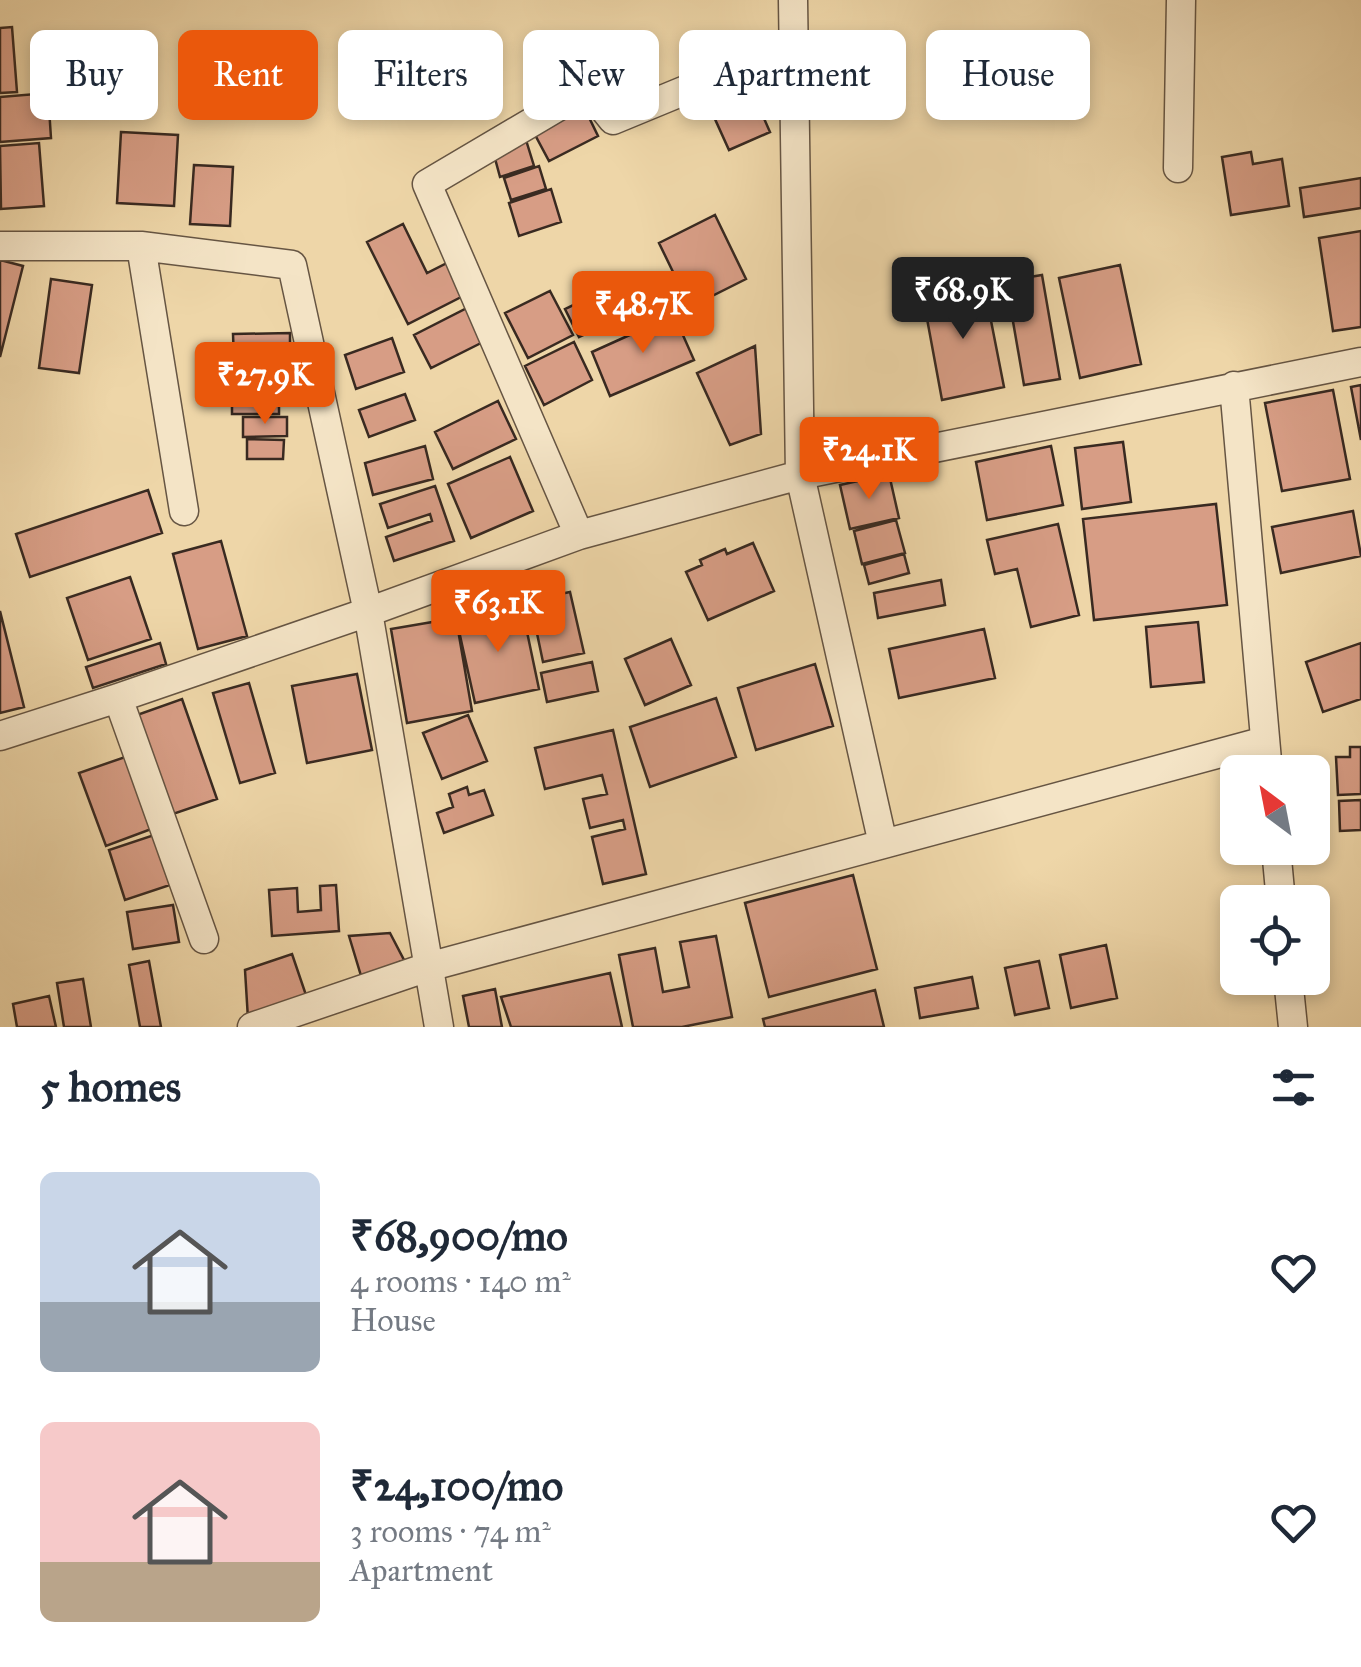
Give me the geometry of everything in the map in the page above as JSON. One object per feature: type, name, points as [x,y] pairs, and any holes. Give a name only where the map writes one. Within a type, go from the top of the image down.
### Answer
[{"type":"street","points":[[793,0],[800,475],[883,844]]},
{"type":"street","points":[[1178,168],[1182,0]]},
{"type":"street","points":[[579,535],[426,184],[588,89],[613,120],[679,93]]},
{"type":"street","points":[[0,246],[141,246],[292,265],[368,612],[439,1027]]},
{"type":"street","points":[[141,246],[184,511]]},
{"type":"street","points":[[0,736],[368,612],[579,535],[800,475],[1361,362]]},
{"type":"street","points":[[1234,386],[1266,755]]},
{"type":"street","points":[[118,698],[204,939]]},
{"type":"street","points":[[252,1027],[428,967],[1265,741]]},
{"type":"street","points":[[1290,995],[1293,1027]]},
{"type":"building","points":[[12,27],[17,92],[0,93],[0,28]]},
{"type":"building","points":[[30,94],[30,120],[50,120],[51,138],[0,142],[0,97]]},
{"type":"building","points":[[554,120],[590,120],[598,136],[549,161],[533,131]]},
{"type":"building","points":[[715,120],[765,120],[770,132],[729,150]]},
{"type":"building","points":[[121,132],[178,135],[174,206],[117,203]]},
{"type":"building","points":[[526,140],[534,166],[500,177],[493,151]]},
{"type":"building","points":[[39,143],[44,206],[1,209],[0,146]]},
{"type":"building","points":[[1251,152],[1253,164],[1282,159],[1289,206],[1231,215],[1222,157]]},
{"type":"building","points":[[194,165],[233,167],[230,226],[190,224]]},
{"type":"building","points":[[539,166],[546,189],[511,200],[504,178]]},
{"type":"building","points":[[1361,178],[1361,208],[1304,217],[1300,188]]},
{"type":"building","points":[[551,189],[561,222],[519,236],[509,203]]},
{"type":"building","points":[[715,215],[746,279],[690,307],[659,243]]},
{"type":"building","points":[[403,224],[427,273],[453,260],[469,293],[408,324],[367,242]]},
{"type":"building","points":[[1361,231],[1361,327],[1333,331],[1319,238]]},
{"type":"building","points":[[0,260],[23,266],[0,357]]},
{"type":"building","points":[[1120,265],[1141,364],[1080,378],[1059,278]]},
{"type":"building","points":[[1042,275],[1060,379],[1024,385],[1006,281]]},
{"type":"building","points":[[51,279],[92,285],[79,373],[39,368]]},
{"type":"building","points":[[627,279],[641,307],[579,337],[565,309]]},
{"type":"building","points":[[984,285],[1004,387],[942,400],[923,297]]},
{"type":"building","points":[[550,291],[573,335],[528,358],[505,313]]},
{"type":"building","points":[[469,307],[485,341],[431,368],[414,335]]},
{"type":"building","points":[[674,315],[694,360],[610,396],[592,352]]},
{"type":"building","points":[[290,333],[290,360],[234,361],[233,334]]},
{"type":"building","points":[[392,338],[404,372],[356,389],[345,355]]},
{"type":"building","points":[[574,342],[592,380],[544,405],[525,366]]},
{"type":"building","points":[[755,346],[761,434],[730,445],[697,373]]},
{"type":"building","points":[[1361,385],[1361,440],[1351,387]]},
{"type":"building","points":[[1333,390],[1350,479],[1282,491],[1265,403]]},
{"type":"building","points":[[279,394],[279,414],[232,414],[232,395]]},
{"type":"building","points":[[405,394],[415,420],[369,437],[359,410]]},
{"type":"building","points":[[498,401],[516,439],[453,469],[435,432]]},
{"type":"building","points":[[243,417],[287,417],[287,436],[243,437]]},
{"type":"building","points":[[247,439],[284,440],[283,459],[247,459]]},
{"type":"building","points":[[1123,442],[1131,502],[1082,509],[1075,448]]},
{"type":"building","points":[[425,446],[433,479],[373,495],[365,463]]},
{"type":"building","points":[[1051,446],[1063,505],[987,520],[976,462]]},
{"type":"building","points":[[510,457],[533,511],[471,538],[448,484]]},
{"type":"building","points":[[889,474],[899,518],[850,529],[840,485]]},
{"type":"building","points":[[435,486],[454,541],[394,561],[386,537],[432,521],[430,514],[388,528],[380,504]]},
{"type":"building","points":[[148,490],[162,533],[30,577],[16,534]]},
{"type":"building","points":[[1216,504],[1227,605],[1094,620],[1083,519]]},
{"type":"building","points":[[1353,511],[1361,556],[1281,573],[1272,527]]},
{"type":"building","points":[[896,520],[905,553],[862,564],[854,531]]},
{"type":"building","points":[[1058,524],[1079,615],[1031,627],[1017,569],[995,574],[987,540]]},
{"type":"building","points":[[221,541],[247,636],[198,649],[173,554]]},
{"type":"building","points":[[753,543],[774,591],[708,620],[686,572],[702,565],[700,560],[725,549],[727,554]]},
{"type":"building","points":[[904,554],[909,573],[869,584],[864,565]]},
{"type":"building","points":[[130,577],[151,639],[88,660],[67,598]]},
{"type":"building","points":[[941,580],[945,605],[878,618],[874,593]]},
{"type":"building","points":[[570,592],[584,653],[543,662],[530,600]]},
{"type":"building","points":[[522,608],[539,689],[475,703],[457,622]]},
{"type":"building","points":[[0,611],[24,707],[0,713]]},
{"type":"building","points":[[456,618],[472,711],[407,723],[391,629]]},
{"type":"building","points":[[1198,622],[1204,682],[1151,687],[1146,627]]},
{"type":"building","points":[[984,629],[995,678],[899,698],[889,649]]},
{"type":"building","points":[[671,639],[691,685],[645,705],[625,659]]},
{"type":"building","points":[[160,643],[166,664],[93,688],[86,667]]},
{"type":"building","points":[[1361,643],[1361,699],[1323,712],[1306,662]]},
{"type":"building","points":[[592,662],[598,691],[547,702],[541,673]]},
{"type":"building","points":[[815,664],[833,726],[756,750],[738,688]]},
{"type":"building","points":[[357,674],[372,750],[307,763],[292,686]]},
{"type":"building","points":[[249,683],[275,773],[240,783],[213,693]]},
{"type":"building","points":[[716,698],[736,757],[650,787],[630,727]]},
{"type":"building","points":[[182,699],[217,799],[173,814],[137,715]]},
{"type":"building","points":[[468,715],[487,761],[442,779],[423,733]]},
{"type":"building","points":[[613,730],[646,874],[603,884],[592,837],[625,829],[623,820],[590,828],[583,799],[607,794],[602,775],[545,789],[535,748]]},
{"type":"building","points":[[1350,747],[1361,747],[1361,794],[1338,795],[1336,757],[1350,757]]},
{"type":"building","points":[[128,756],[154,828],[106,846],[79,773]]},
{"type":"building","points":[[467,787],[469,795],[484,790],[493,815],[444,833],[437,813],[453,807],[449,794]]},
{"type":"building","points":[[1361,800],[1361,830],[1340,831],[1339,801]]},
{"type":"building","points":[[154,835],[170,885],[125,900],[109,850]]},
{"type":"building","points":[[853,875],[877,969],[769,997],[745,903]]},
{"type":"building","points":[[336,885],[339,931],[272,936],[269,890],[297,888],[298,912],[321,910],[320,886]]},
{"type":"building","points":[[173,905],[179,942],[133,949],[127,912]]},
{"type":"building","points":[[390,933],[404,960],[362,979],[349,936]]},
{"type":"building","points":[[716,936],[732,1017],[682,1027],[633,1027],[619,955],[655,948],[663,992],[689,987],[680,942]]},
{"type":"building","points":[[1106,945],[1117,998],[1071,1008],[1060,955]]},
{"type":"building","points":[[292,954],[307,998],[248,1019],[245,970]]},
{"type":"building","points":[[149,961],[161,1027],[140,1027],[129,965]]},
{"type":"building","points":[[1039,961],[1049,1008],[1015,1015],[1005,968]]},
{"type":"building","points":[[610,973],[622,1027],[511,1027],[501,997]]},
{"type":"building","points":[[972,977],[978,1008],[920,1018],[915,988]]},
{"type":"building","points":[[83,979],[91,1027],[64,1027],[57,983]]},
{"type":"building","points":[[495,989],[502,1027],[469,1027],[463,996]]},
{"type":"building","points":[[875,990],[884,1027],[765,1027],[763,1019]]},
{"type":"building","points":[[49,996],[56,1027],[17,1027],[13,1004]]}]
